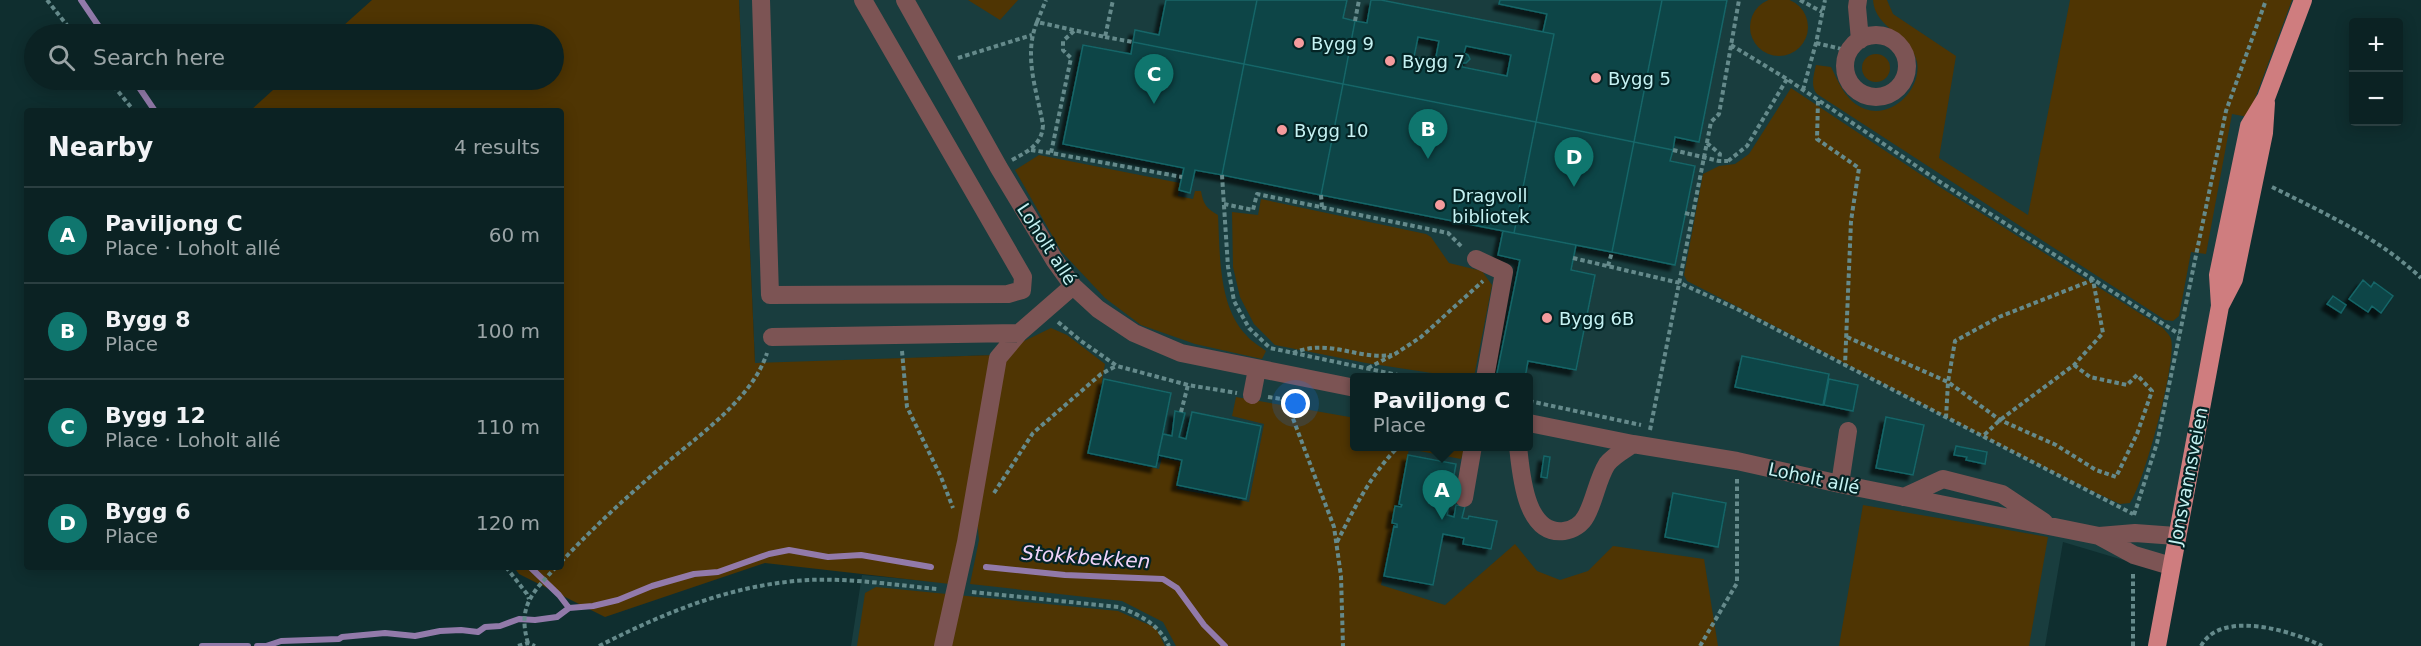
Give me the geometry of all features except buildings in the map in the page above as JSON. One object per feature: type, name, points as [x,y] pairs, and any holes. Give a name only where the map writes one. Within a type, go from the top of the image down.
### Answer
[{"type":"main road","name":"Jonsvannsveien","points":[[2157,646],[2220,306],[2234,279],[2264,133],[2266,98],[2303,0]]},
{"type":"street","points":[[761,0],[770,295],[1008,294],[1022,290],[1023,277],[863,0]]},
{"type":"street","name":"Loholt allé","points":[[905,0],[999,168],[1055,261],[1073,286],[1098,309],[1149,341],[1189,355],[1350,387]]},
{"type":"street","points":[[1855,45],[1858,0]]},
{"type":"street","points":[[1476,260],[1504,272],[1486,373]]},
{"type":"street","points":[[943,646],[966,542],[998,358],[1019,333],[1046,312],[1073,286]]},
{"type":"street","points":[[772,337],[1019,333]]},
{"type":"street","points":[[1252,395],[1257,369]]},
{"type":"street","name":"Loholt allé","points":[[1533,424],[1644,440],[1840,484],[2099,536],[2135,533],[2176,536]]},
{"type":"street","points":[[1840,484],[1848,431]]},
{"type":"street","points":[[1519,451],[1529,506],[1537,520],[1546,527],[1564,531],[1574,528],[1586,517],[1608,463],[1644,440]]},
{"type":"street","points":[[1464,498],[1472,451]]},
{"type":"street","points":[[1904,497],[1944,479],[2002,494],[2050,526]]},
{"type":"street","name":"Loholt allé","points":[[2099,536],[2134,555],[2171,566]]},
{"type":"path","points":[[48,0],[66,24]]},
{"type":"path","points":[[999,168],[1030,150],[1040,140],[1044,125],[1029,55],[1032,35],[1046,0]]},
{"type":"path","points":[[1105,37],[1113,0]]},
{"type":"path","points":[[1355,21],[1359,0]]},
{"type":"path","points":[[1644,440],[1668,344],[1711,122],[1719,114],[1739,0]]},
{"type":"path","points":[[1800,0],[1822,12]]},
{"type":"path","points":[[1803,90],[1825,0]]},
{"type":"path","points":[[2135,521],[2133,515],[2157,443],[2226,111],[2266,0]]},
{"type":"path","points":[[1037,22],[1133,42]]},
{"type":"path","points":[[1051,153],[1071,58],[1063,50],[1063,41],[1074,31]]},
{"type":"path","points":[[939,58],[957,58],[1032,35]]},
{"type":"path","points":[[1816,43],[1855,45]]},
{"type":"path","points":[[1731,45],[2179,334]]},
{"type":"path","points":[[1673,150],[1728,161],[1747,146],[1787,79]]},
{"type":"path","points":[[117,90],[132,108]]},
{"type":"path","points":[[1818,100],[1817,139],[1859,168],[1851,221],[1845,365]]},
{"type":"path","points":[[1707,143],[1720,154],[1719,161]]},
{"type":"path","points":[[1030,150],[1182,177]]},
{"type":"path","points":[[1222,175],[1228,267],[1234,300],[1249,328],[1270,348],[1387,373]]},
{"type":"path","points":[[2275,177],[2272,188],[2369,238],[2405,262],[2421,278]]},
{"type":"path","points":[[1224,204],[1253,210],[1257,194],[1448,233],[1476,260]]},
{"type":"path","points":[[1321,195],[1323,207]]},
{"type":"path","points":[[1685,213],[1693,215]]},
{"type":"path","points":[[1608,266],[1612,252]]},
{"type":"path","points":[[1573,258],[1680,283],[1737,309],[2133,515]]},
{"type":"path","points":[[1367,369],[1421,337],[1481,282],[1499,270]]},
{"type":"path","points":[[1982,437],[2000,420],[2074,365],[2103,333],[2093,280]]},
{"type":"path","points":[[1946,418],[1948,382],[1955,341],[1999,317],[2093,280]]},
{"type":"path","points":[[1046,312],[1081,341],[1117,366],[1188,385],[1282,399],[1292,416],[1325,498],[1334,527],[1341,576],[1343,646]]},
{"type":"path","points":[[902,335],[907,407],[941,477],[954,510]]},
{"type":"path","points":[[564,559],[599,522],[733,405],[757,377],[772,337]]},
{"type":"path","points":[[1847,338],[1948,382],[2000,420],[2056,445],[2096,470],[2116,477],[2137,434],[2152,391],[2137,375],[2127,385],[2090,377],[2074,365]]},
{"type":"path","points":[[1662,343],[1668,344]]},
{"type":"path","points":[[1293,354],[1306,348],[1323,346],[1368,354],[1395,354]]},
{"type":"path","points":[[992,495],[1033,433],[1101,374],[1117,366]]},
{"type":"path","points":[[1181,412],[1188,385]]},
{"type":"path","points":[[1533,402],[1630,422],[1644,440]]},
{"type":"path","points":[[1336,543],[1366,485],[1382,463],[1395,451]]},
{"type":"path","points":[[1700,646],[1737,583],[1737,461]]},
{"type":"path","points":[[2133,646],[2134,567]]},
{"type":"path","points":[[508,570],[529,600]]},
{"type":"path","points":[[528,643],[524,611],[538,586],[554,570]]},
{"type":"path","points":[[600,646],[655,618],[732,592],[767,584],[809,580],[855,580],[1119,607],[1154,625],[1165,636],[1169,646]]},
{"type":"path","points":[[2201,646],[2220,628],[2250,625],[2308,639],[2322,646]]},
{"type":"path","points":[[518,646],[528,643],[534,646]]},
{"type":"shaded area","points":[[1770,-1],[1790,0],[1800,6],[1808,21],[1808,33],[1800,48],[1785,56],[1773,56],[1758,48],[1750,33],[1750,21],[1758,6]]},
{"type":"shaded area","points":[[372,0],[739,0],[755,363],[994,355],[950,584],[765,563],[605,617],[519,574],[516,570],[564,570],[564,108],[253,108],[273,90],[564,90],[564,24],[345,24]]},
{"type":"shaded area","points":[[739,0],[2303,0],[2266,98],[2171,566],[2130,562],[2063,542],[2045,646],[851,646],[862,575],[950,583],[993,355],[755,364]]},
{"type":"shaded area","points":[[968,0],[1018,0],[1000,20]]},
{"type":"shaded area","points":[[1873,0],[1887,0],[1893,14],[1956,56],[1939,158],[2028,215],[2070,0],[2292,0],[2248,117],[2232,114],[2206,254],[2191,252],[2179,316],[2173,321],[2165,320],[1817,94],[1813,84],[1816,65],[1831,67],[1848,97],[1865,109],[1885,110],[1895,106],[1910,91],[1915,82],[1917,62],[1908,45],[1880,18]]},
{"type":"shaded area","points":[[1876,54],[1886,58],[1890,68],[1886,78],[1876,82],[1866,78],[1862,68],[1866,58]]},
{"type":"shaded area","points":[[1791,88],[1935,184],[2163,328],[2168,334],[2171,339],[2172,352],[2164,396],[2151,449],[2130,503],[2120,504],[2010,451],[1687,281],[1684,275],[1703,174],[1719,166],[1735,164],[1749,154]]},
{"type":"shaded area","points":[[1039,155],[1180,183],[1178,196],[1193,199],[1195,191],[1201,191],[1206,206],[1218,215],[1222,279],[1231,310],[1247,336],[1266,351],[1262,359],[1195,344],[1141,325],[1105,298],[1061,251],[1015,170]]},
{"type":"shaded area","points":[[1261,199],[1426,234],[1431,237],[1449,263],[1482,271],[1492,285],[1475,373],[1432,373],[1275,345],[1254,324],[1240,297],[1233,267],[1232,212],[1258,215]]},
{"type":"shaded area","points":[[1051,328],[1067,335],[1105,364],[1089,455],[1159,469],[1162,458],[1181,462],[1177,489],[1249,502],[1264,424],[1232,416],[1236,397],[1350,417],[1350,451],[1409,451],[1381,585],[1445,605],[1515,544],[1537,571],[1560,580],[1588,571],[1613,546],[1704,559],[1718,646],[1176,646],[1163,622],[1122,601],[970,584],[979,540],[976,509],[1004,361],[1020,343]]},
{"type":"shaded area","points":[[1419,451],[1464,451],[1461,459]]},
{"type":"shaded area","points":[[1863,505],[2048,537],[2029,646],[1839,646]]},
{"type":"shaded area","points":[[876,587],[1118,611],[1156,628],[1165,646],[857,646],[865,593]]},
{"type":"waterway","points":[[81,0],[97,24]]},
{"type":"waterway","points":[[141,90],[153,108]]},
{"type":"waterway","points":[[533,570],[569,608],[593,606],[618,600],[652,586],[694,574],[718,572],[769,554],[789,550],[828,557],[861,555],[931,567]]},
{"type":"waterway","name":"Stokkbekken","points":[[986,567],[1065,575],[1163,579],[1177,588],[1204,625],[1225,646]]},
{"type":"waterway","points":[[257,646],[266,646],[281,641],[339,639],[385,633],[415,636],[440,631],[478,632],[485,627],[500,626],[519,619],[535,620],[557,617],[569,608]]},
{"type":"waterway","points":[[202,646],[248,646]]},
{"type":"place","name":"Bygg 9","points":[[1299,43]]},
{"type":"place","name":"Bygg 7","points":[[1390,61]]},
{"type":"place","name":"Bygg 5","points":[[1596,78]]},
{"type":"place","name":"Bygg 12","points":[[1154,104]]},
{"type":"place","name":"Bygg 10","points":[[1282,130]]},
{"type":"place","name":"Bygg 8","points":[[1428,159]]},
{"type":"place","name":"Bygg 6","points":[[1574,187]]},
{"type":"place","name":"Dragvoll bibliotek","points":[[1440,205]]},
{"type":"place","name":"Bygg 6B","points":[[1547,318]]},
{"type":"place","name":"Paviljong C","points":[[1442,520]]}]
